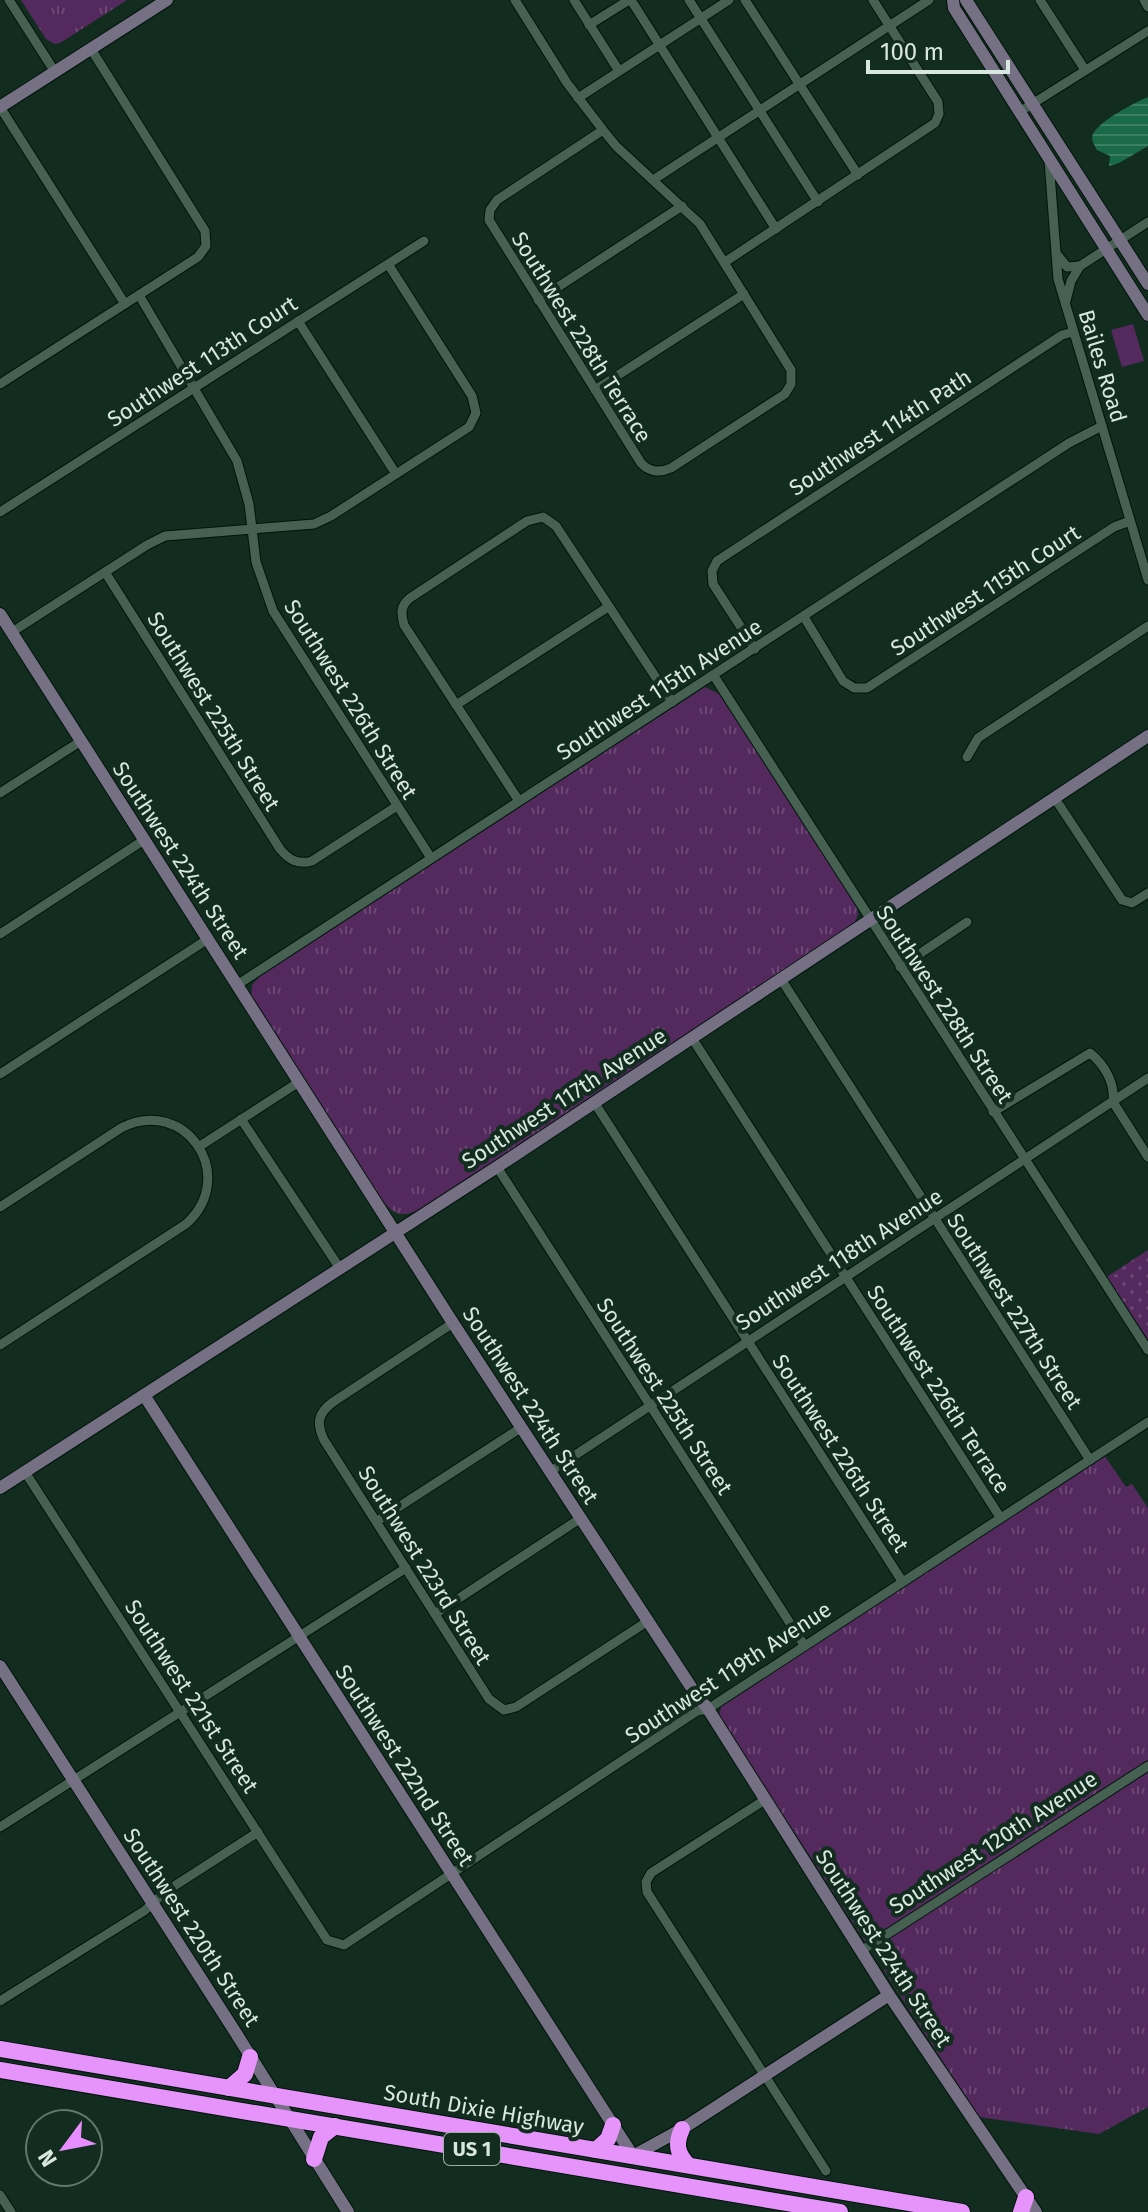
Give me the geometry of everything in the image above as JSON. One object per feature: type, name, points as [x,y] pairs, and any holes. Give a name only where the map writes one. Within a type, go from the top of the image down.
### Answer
[{"type":"highway","name":"South Dixie Highway","points":[[0,2049],[962,2212]]},
{"type":"highway","points":[[229,2088],[245,2074],[250,2057]]},
{"type":"highway","name":"South Dixie Highway","points":[[0,2070],[840,2212]]},
{"type":"highway","points":[[123,2091],[146,2086],[256,2104],[274,2096]]},
{"type":"highway","points":[[289,2119],[297,2112],[307,2111],[423,2129],[447,2125]]},
{"type":"highway","points":[[596,2150],[608,2139],[613,2125]]},
{"type":"highway","points":[[314,2159],[321,2137],[335,2126]]},
{"type":"highway","points":[[682,2129],[677,2142],[678,2151],[688,2165]]},
{"type":"highway","points":[[488,2152],[510,2147],[614,2165],[622,2164],[633,2156],[643,2173],[654,2180]]},
{"type":"street","points":[[9,0],[55,72]]},
{"type":"street","points":[[125,304],[0,107],[167,0]]},
{"type":"street","points":[[528,0],[517,3],[578,98],[603,130],[700,224],[744,294],[595,390]]},
{"type":"street","points":[[574,0],[619,71]]},
{"type":"street","points":[[589,25],[630,0],[776,229]]},
{"type":"street","points":[[689,0],[818,202]]},
{"type":"street","points":[[578,98],[729,0]]},
{"type":"street","points":[[745,0],[858,175]]},
{"type":"street","points":[[725,262],[930,128],[939,114],[940,107],[935,97],[873,0]]},
{"type":"street","points":[[653,180],[929,0]]},
{"type":"street","points":[[953,0],[954,8],[1027,107],[1148,284]]},
{"type":"street","points":[[966,0],[1027,107],[1049,158],[1148,315]]},
{"type":"street","points":[[1040,0],[1085,70]]},
{"type":"street","points":[[1144,0],[1148,7]]},
{"type":"street","points":[[1027,107],[1148,31]]},
{"type":"street","points":[[0,384],[198,257],[207,242],[205,231],[91,49]]},
{"type":"street","name":"Southwest 228th Terrace","points":[[603,130],[497,200],[488,218],[491,228],[648,469],[661,471],[671,468],[785,394],[791,384],[789,366],[744,294]]},
{"type":"street","name":"Bailes Road","points":[[1049,158],[1058,279],[1148,580]]},
{"type":"street","points":[[538,300],[682,206]]},
{"type":"street","points":[[1054,250],[1064,266],[1080,266],[1148,222]]},
{"type":"street","name":"Southwest 113th Court","points":[[0,512],[424,241]]},
{"type":"street","points":[[12,632],[165,536],[314,524],[467,429],[476,417],[469,390],[388,264]]},
{"type":"street","points":[[1066,305],[1071,281],[1080,266]]},
{"type":"street","name":"Southwest 226th Street","points":[[139,295],[237,461],[247,494],[261,580],[273,611],[431,858]]},
{"type":"street","points":[[298,321],[396,474]]},
{"type":"street","name":"Southwest 114th Path","points":[[755,649],[713,584],[715,563],[1062,335],[1073,332]]},
{"type":"street","name":"Southwest 115th Avenue","points":[[237,985],[1069,443],[1102,426]]},
{"type":"street","points":[[519,801],[404,625],[403,606],[410,598],[527,521],[543,517],[556,526],[672,702]]},
{"type":"street","name":"Southwest 115th Court","points":[[804,617],[843,681],[860,689],[871,686],[1114,527],[1130,521]]},
{"type":"street","name":"Southwest 225th Street","points":[[105,572],[289,859],[299,863],[315,859],[397,806]]},
{"type":"street","points":[[456,705],[608,607]]},
{"type":"street","name":"Southwest 224th Street","points":[[0,614],[453,1323],[766,1799],[1023,2205],[1036,2212]]},
{"type":"street","points":[[967,757],[978,738],[1148,626]]},
{"type":"street","name":"Southwest 228th Street","points":[[714,676],[1148,1350]]},
{"type":"street","name":"Southwest 117th Avenue","points":[[0,1488],[395,1230],[497,1167],[1148,736]]},
{"type":"street","points":[[0,793],[81,741]]},
{"type":"street","points":[[1054,797],[1115,893],[1126,903],[1132,903],[1148,893]]},
{"type":"street","points":[[0,934],[144,840]]},
{"type":"street","points":[[900,967],[967,922]]},
{"type":"street","points":[[0,1074],[208,939]]},
{"type":"street","name":"Southwest 227th Street","points":[[781,979],[1090,1460]]},
{"type":"street","name":"Southwest 226th Terrace","points":[[692,1038],[1000,1517]]},
{"type":"street","points":[[993,1112],[1090,1053],[1100,1063],[1113,1087],[1113,1102],[1148,1157]]},
{"type":"street","name":"Southwest 118th Avenue","points":[[551,1471],[1148,1078]]},
{"type":"street","points":[[200,1146],[299,1082]]},
{"type":"street","name":"Southwest 226th Street","points":[[594,1102],[902,1581]]},
{"type":"street","points":[[241,1119],[339,1267]]},
{"type":"street","points":[[0,1207],[129,1124],[145,1121],[168,1124],[184,1132],[200,1146],[209,1171],[204,1199],[191,1220],[0,1345]]},
{"type":"street","name":"Southwest 225th Street","points":[[497,1167],[804,1645]]},
{"type":"street","name":"Southwest 223rd Street","points":[[453,1323],[333,1402],[318,1419],[324,1440],[492,1703],[504,1710],[519,1705],[648,1621]]},
{"type":"street","name":"Southwest 222nd Street","points":[[144,1395],[633,2156]]},
{"type":"street","name":"Southwest 119th Avenue","points":[[327,1940],[334,1944],[347,1944],[697,1711],[708,1709],[1148,1422]]},
{"type":"street","points":[[377,1521],[522,1427]]},
{"type":"street","name":"Southwest 221st Street","points":[[25,1472],[327,1940]]},
{"type":"street","points":[[435,1614],[581,1518]]},
{"type":"street","points":[[0,1827],[406,1568]]},
{"type":"street","name":"Southwest 220th Street","points":[[0,1666],[348,2212]]},
{"type":"street","name":"Southwest 120th Avenue","points":[[861,1951],[1148,1766]]},
{"type":"street","points":[[766,1799],[651,1873],[646,1882],[647,1892],[826,2171]]},
{"type":"street","points":[[0,2001],[258,1832]]},
{"type":"street","points":[[633,2156],[682,2129],[889,1995]]},
{"type":"street","points":[[0,2195],[11,2212]]},
{"type":"green space","points":[[21,0],[127,0],[55,44],[46,39]]},
{"type":"green space","points":[[1133,324],[1144,361],[1122,367],[1111,330]]},
{"type":"green space","points":[[705,687],[719,694],[856,905],[858,914],[854,924],[441,1198],[411,1213],[395,1212],[378,1194],[251,997],[252,985],[261,975]]},
{"type":"green space","points":[[1148,1250],[1148,1345],[1105,1278]]},
{"type":"green space","points":[[1104,1455],[1126,1487],[1132,1484],[1148,1508],[1148,2107],[1099,2134],[979,2117],[719,1716],[722,1704]]},
{"type":"shaded area","points":[[1148,97],[1148,146],[1109,166],[1110,156],[1097,150],[1092,140],[1094,132],[1116,114]]}]
